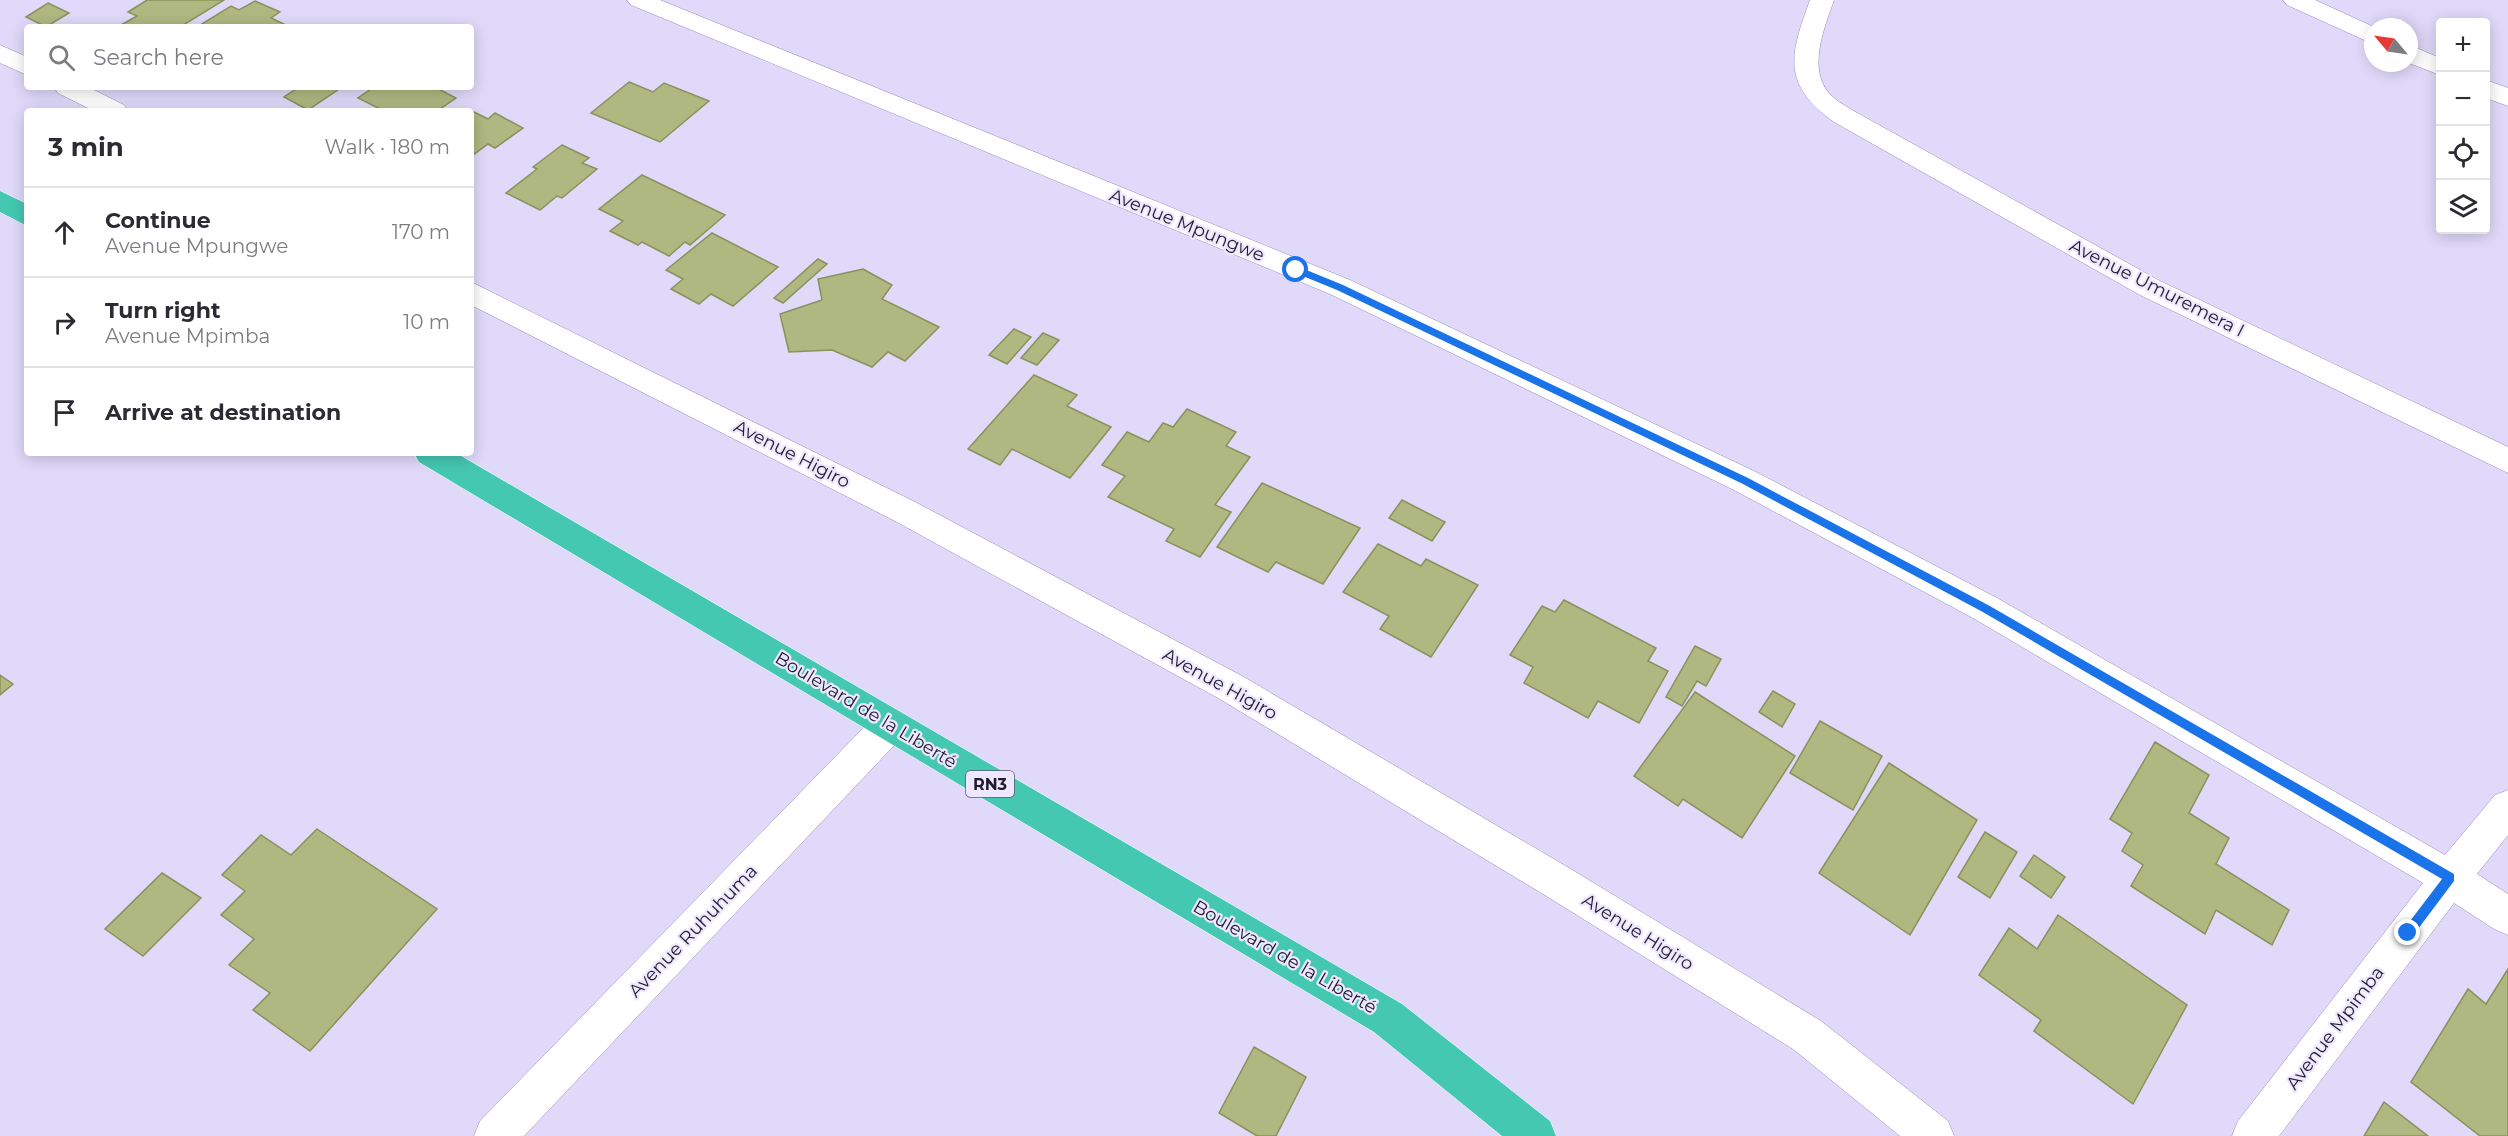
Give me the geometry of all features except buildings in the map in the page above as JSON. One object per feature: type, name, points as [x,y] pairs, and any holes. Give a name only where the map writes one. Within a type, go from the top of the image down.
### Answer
[{"type":"highway","points":[[0,200],[24,214]]},
{"type":"highway","name":"Boulevard de la Liberté","points":[[435,456],[1388,1018],[1535,1136]]},
{"type":"street","name":"Avenue Mpungwe","points":[[639,0],[1340,287],[1745,481],[1985,608],[2450,878],[2508,916]]},
{"type":"street","name":"Avenue Umuremera I","points":[[1822,0],[1812,29],[1806,69],[1817,96],[1843,116],[2150,288],[2508,461]]},
{"type":"street","points":[[2295,0],[2364,32]]},
{"type":"street","points":[[0,53],[24,65]]},
{"type":"street","points":[[2418,56],[2436,65]]},
{"type":"street","points":[[73,90],[109,108]]},
{"type":"street","points":[[2490,90],[2508,98]]},
{"type":"street","name":"Avenue Higiro","points":[[474,294],[906,512],[1230,687],[1556,881],[1807,1035],[1933,1136]]},
{"type":"street","name":"Avenue Ruhuhuma","points":[[495,1136],[890,725]]},
{"type":"street","name":"Avenue Mpimba","points":[[2253,1136],[2450,878],[2508,807]]},
{"type":"route","points":[[1296,270],[1340,287],[1745,481],[1985,608],[2450,878],[2408,933]]}]
